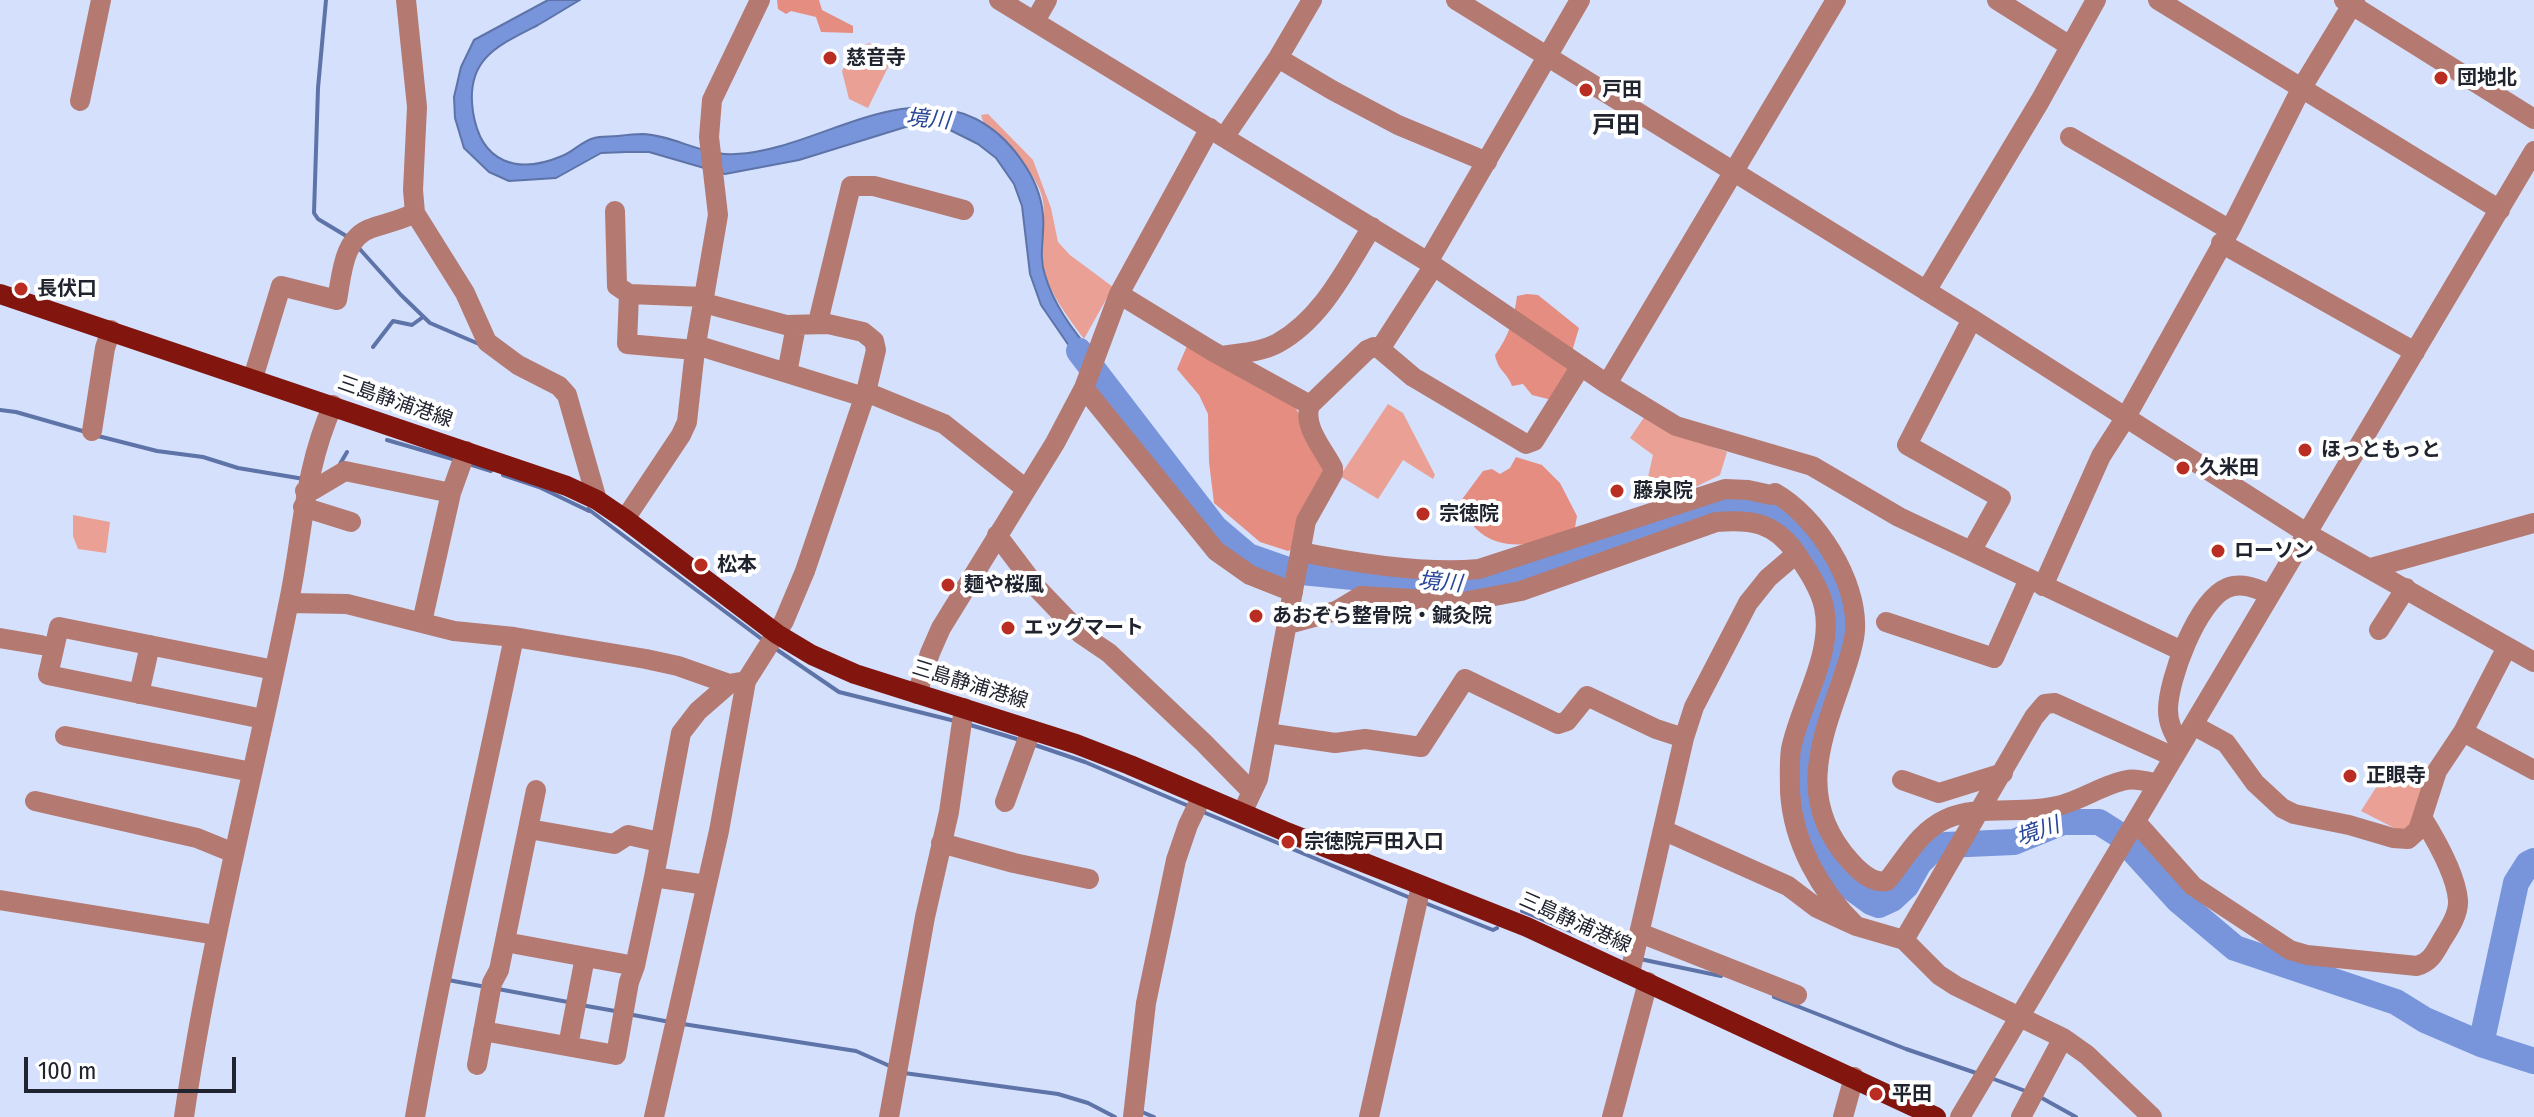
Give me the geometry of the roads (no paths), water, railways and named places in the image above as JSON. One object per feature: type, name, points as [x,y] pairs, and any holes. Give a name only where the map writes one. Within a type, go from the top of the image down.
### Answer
[{"type":"main road","name":"三島静浦港線","points":[[0,294],[567,486],[597,500],[625,519],[777,634],[812,655],[855,674],[1130,765],[1242,813],[1419,896],[1527,927],[1936,1117]]},
{"type":"street","points":[[80,101],[101,0]]},
{"type":"street","points":[[406,0],[417,107],[413,190],[415,213],[465,293],[487,342],[518,365],[559,386],[567,395],[597,500]]},
{"type":"street","points":[[625,519],[687,422],[718,215],[708,123],[712,100],[760,0]]},
{"type":"street","points":[[999,0],[1431,264],[1607,384],[1676,426],[1812,466],[1899,517],[2182,651]]},
{"type":"street","points":[[1035,21],[1047,0]]},
{"type":"street","points":[[917,694],[941,628],[1086,385],[1119,294],[1218,132],[1278,58],[1312,0]]},
{"type":"street","points":[[1456,0],[1972,319],[2308,534],[2534,662]]},
{"type":"street","points":[[1380,349],[1580,0]]},
{"type":"street","points":[[1607,384],[1836,0]]},
{"type":"street","points":[[1997,0],[2070,46]]},
{"type":"street","points":[[1926,291],[2096,0]]},
{"type":"street","points":[[2158,0],[2500,210]]},
{"type":"street","points":[[1886,622],[1994,658],[2101,456],[2126,417],[2226,236],[2301,89],[2351,2],[2534,119]]},
{"type":"street","points":[[1278,58],[1398,125],[1487,162]]},
{"type":"street","points":[[2070,137],[2415,352]]},
{"type":"street","points":[[1960,1117],[2534,151]]},
{"type":"street","points":[[818,322],[851,186],[874,186],[964,210]]},
{"type":"street","points":[[483,1031],[616,1055],[681,733],[698,711],[738,682],[777,634],[805,571],[865,395],[876,350],[874,341],[863,332],[818,322],[796,326],[704,300],[629,294],[617,286],[615,211]]},
{"type":"street","points":[[253,378],[281,286],[337,300],[348,250],[357,236],[415,213]]},
{"type":"street","points":[[1222,356],[1266,348],[1294,331],[1333,291],[1372,227]]},
{"type":"street","points":[[629,294],[627,344],[696,348],[865,395],[944,424],[1026,489]]},
{"type":"street","points":[[1119,294],[1310,405]]},
{"type":"street","points":[[1972,319],[1907,445],[2001,498],[1972,550]]},
{"type":"street","points":[[787,373],[796,326]]},
{"type":"street","points":[[92,431],[105,348],[111,330]]},
{"type":"street","points":[[1242,813],[1258,779],[1309,514],[1333,473],[1308,421],[1310,405],[1367,350],[1374,347],[1413,377],[1526,444],[1534,441],[1581,366]]},
{"type":"street","points":[[1086,385],[1216,551],[1250,575],[1293,588]]},
{"type":"street","points":[[184,1117],[216,935],[289,603],[304,499],[316,450],[333,405]]},
{"type":"street","points":[[422,622],[451,493],[466,451]]},
{"type":"street","points":[[304,499],[345,471],[451,493]]},
{"type":"street","points":[[1300,556],[1441,570],[1479,569],[1725,489],[1775,493],[1787,500],[1810,523],[1843,573],[1853,599],[1855,631],[1850,657],[1819,749],[1817,776],[1825,822],[1834,840],[1855,867],[1874,881],[1887,881],[1915,842],[1930,827],[1949,817],[2057,806],[2129,779],[2158,784]]},
{"type":"street","points":[[304,499],[351,522]]},
{"type":"street","points":[[1362,594],[1449,602],[1476,601],[1521,591],[1716,522],[1743,520],[1762,523],[1777,533],[1807,570],[1824,607],[1821,652],[1791,750],[1790,793],[1796,827],[1811,867],[1836,906],[1856,926]]},
{"type":"street","points":[[2371,568],[2534,523]]},
{"type":"street","points":[[997,535],[1037,588],[1081,634],[1109,653],[1252,792]]},
{"type":"street","points":[[1612,1117],[1639,978],[1640,933],[1684,738],[1694,707],[1748,603],[1768,578],[1796,554]]},
{"type":"street","points":[[1288,624],[1336,611],[1362,594],[1373,565]]},
{"type":"street","points":[[2177,751],[2168,709],[2182,651],[2200,617],[2215,595],[2230,587],[2242,586],[2269,594]]},
{"type":"street","points":[[2379,630],[2406,588]]},
{"type":"street","points":[[289,603],[347,604],[468,633],[514,637],[678,666],[738,682]]},
{"type":"street","points":[[263,719],[48,675],[59,627],[274,670]]},
{"type":"street","points":[[415,1117],[439,978],[454,921],[514,637]]},
{"type":"street","points":[[0,638],[41,645]]},
{"type":"street","points":[[139,694],[150,645]]},
{"type":"street","points":[[2193,725],[2226,743],[2269,799],[2294,814],[2401,840],[2414,835],[2423,819],[2437,771],[2463,732],[2507,647]]},
{"type":"street","points":[[1267,733],[1335,743],[1365,739],[1421,747],[1465,679],[1558,724],[1567,721],[1587,696],[1656,729],[1684,738]]},
{"type":"street","points":[[654,1117],[728,785],[738,682]]},
{"type":"street","points":[[1904,940],[2040,708],[2049,702],[2177,751]]},
{"type":"street","points":[[889,1117],[911,987],[949,812],[964,708]]},
{"type":"street","points":[[1005,802],[1031,730]]},
{"type":"street","points":[[2463,732],[2534,770]]},
{"type":"street","points":[[65,736],[252,772]]},
{"type":"street","points":[[1902,780],[1939,793],[2003,773]]},
{"type":"street","points":[[477,1065],[492,983],[499,970],[536,790]]},
{"type":"street","points":[[1133,1117],[1146,1003],[1176,860],[1202,796]]},
{"type":"street","points":[[35,801],[197,838],[234,853]]},
{"type":"street","points":[[2134,824],[2193,886],[2290,950],[2307,955],[2417,966],[2425,964],[2433,956],[2455,916],[2458,901],[2452,877],[2423,819]]},
{"type":"street","points":[[529,829],[614,844],[628,835],[659,842]]},
{"type":"street","points":[[1663,830],[1780,882],[1817,908],[1856,926],[1904,940],[1939,975],[1956,986],[2063,1038],[2087,1055],[2152,1117]]},
{"type":"street","points":[[941,843],[1089,879]]},
{"type":"street","points":[[654,877],[706,885]]},
{"type":"street","points":[[1369,1117],[1419,896]]},
{"type":"street","points":[[0,900],[216,935]]},
{"type":"street","points":[[1640,933],[1797,995]]},
{"type":"street","points":[[505,942],[635,966]]},
{"type":"street","points":[[568,1046],[585,957]]},
{"type":"street","points":[[2021,1117],[2063,1038]]},
{"type":"street","points":[[1843,1117],[1854,1077]]},
{"type":"water","points":[[548,0],[580,0],[497,48],[487,56],[474,79],[473,112],[477,129],[493,153],[516,164],[546,162],[594,138],[642,134],[712,152],[736,154],[766,150],[856,120],[916,107],[946,109],[976,119],[1011,147],[1036,186],[1043,215],[1042,260],[1045,275],[1066,319],[1096,357],[1089,375],[1041,305],[1030,274],[1022,206],[1014,184],[996,158],[978,144],[948,129],[912,125],[799,160],[725,174],[649,152],[601,153],[556,178],[509,181],[489,172],[464,148],[455,118],[454,97],[461,67],[474,40]]},
{"type":"waterway","points":[[326,0],[318,88],[314,213],[318,219],[348,237]]},
{"type":"waterway","points":[[357,246],[430,323],[479,344]]},
{"type":"waterway","points":[[373,347],[393,321],[412,325],[423,317]]},
{"type":"waterway","name":"境川","points":[[1079,351],[1215,528],[1248,556],[1291,571],[1474,586],[1730,503],[1750,505],[1780,517],[1796,528],[1817,556],[1837,593],[1841,619],[1839,641],[1803,758],[1801,793],[1810,827],[1822,854],[1849,886],[1871,902],[1879,905],[1892,899],[1906,886],[1919,863],[1933,849],[1945,845],[2014,842],[2063,822],[2099,822],[2118,834],[2178,900],[2235,948],[2396,1002],[2425,1020],[2481,1044],[2534,1061]]},
{"type":"waterway","points":[[0,410],[86,432]]},
{"type":"waterway","points":[[98,436],[157,451],[203,457],[238,468],[304,479]]},
{"type":"waterway","points":[[387,440],[456,460]]},
{"type":"waterway","points":[[340,464],[347,452]]},
{"type":"waterway","points":[[469,464],[491,471]]},
{"type":"waterway","points":[[503,475],[539,487],[589,511]]},
{"type":"waterway","points":[[588,509],[763,640]]},
{"type":"waterway","points":[[773,647],[839,692],[955,721]]},
{"type":"waterway","points":[[967,724],[1020,740]]},
{"type":"waterway","points":[[1032,744],[1085,762],[1191,807]]},
{"type":"waterway","points":[[1203,812],[1413,899]]},
{"type":"waterway","name":"境川","points":[[2481,1044],[2516,883],[2528,864],[2534,861]]},
{"type":"waterway","points":[[1425,903],[1493,930],[1497,928]]},
{"type":"waterway","points":[[1522,911],[1628,955]]},
{"type":"waterway","points":[[1640,959],[1721,976]]},
{"type":"waterway","points":[[448,980],[486,987]]},
{"type":"waterway","points":[[498,989],[568,1002]]},
{"type":"waterway","points":[[1774,997],[1979,1074]]},
{"type":"waterway","points":[[581,1005],[615,1011]]},
{"type":"waterway","points":[[628,1014],[670,1022]]},
{"type":"waterway","points":[[683,1024],[856,1051],[892,1067]]},
{"type":"waterway","points":[[904,1073],[1058,1094],[1088,1103],[1115,1117]]},
{"type":"waterway","points":[[1991,1078],[2028,1092]]},
{"type":"waterway","points":[[2040,1097],[2076,1117]]},
{"type":"waterway","points":[[1142,1112],[1154,1117]]},
{"type":"place","name":"慈音寺","points":[[830,58]]},
{"type":"place","name":"団地北","points":[[2441,78]]},
{"type":"place","name":"戸田","points":[[1586,90]]},
{"type":"place","name":"長伏口","points":[[21,289]]},
{"type":"place","name":"ほっともっと","points":[[2305,450]]},
{"type":"place","name":"久米田","points":[[2183,468]]},
{"type":"place","name":"藤泉院","points":[[1617,491]]},
{"type":"place","name":"宗徳院","points":[[1423,514]]},
{"type":"place","name":"ローソン","points":[[2218,551]]},
{"type":"place","name":"松本","points":[[701,565]]},
{"type":"place","name":"麺や桜風","points":[[948,585]]},
{"type":"place","name":"あおぞら整骨院・鍼灸院","points":[[1256,616]]},
{"type":"place","name":"エッグマート","points":[[1008,628]]},
{"type":"place","name":"正眼寺","points":[[2350,776]]},
{"type":"place","name":"宗徳院戸田入口","points":[[1288,842]]},
{"type":"place","name":"平田","points":[[1876,1094]]},
{"type":"district","name":"戸田","points":[[1616,126]]}]
